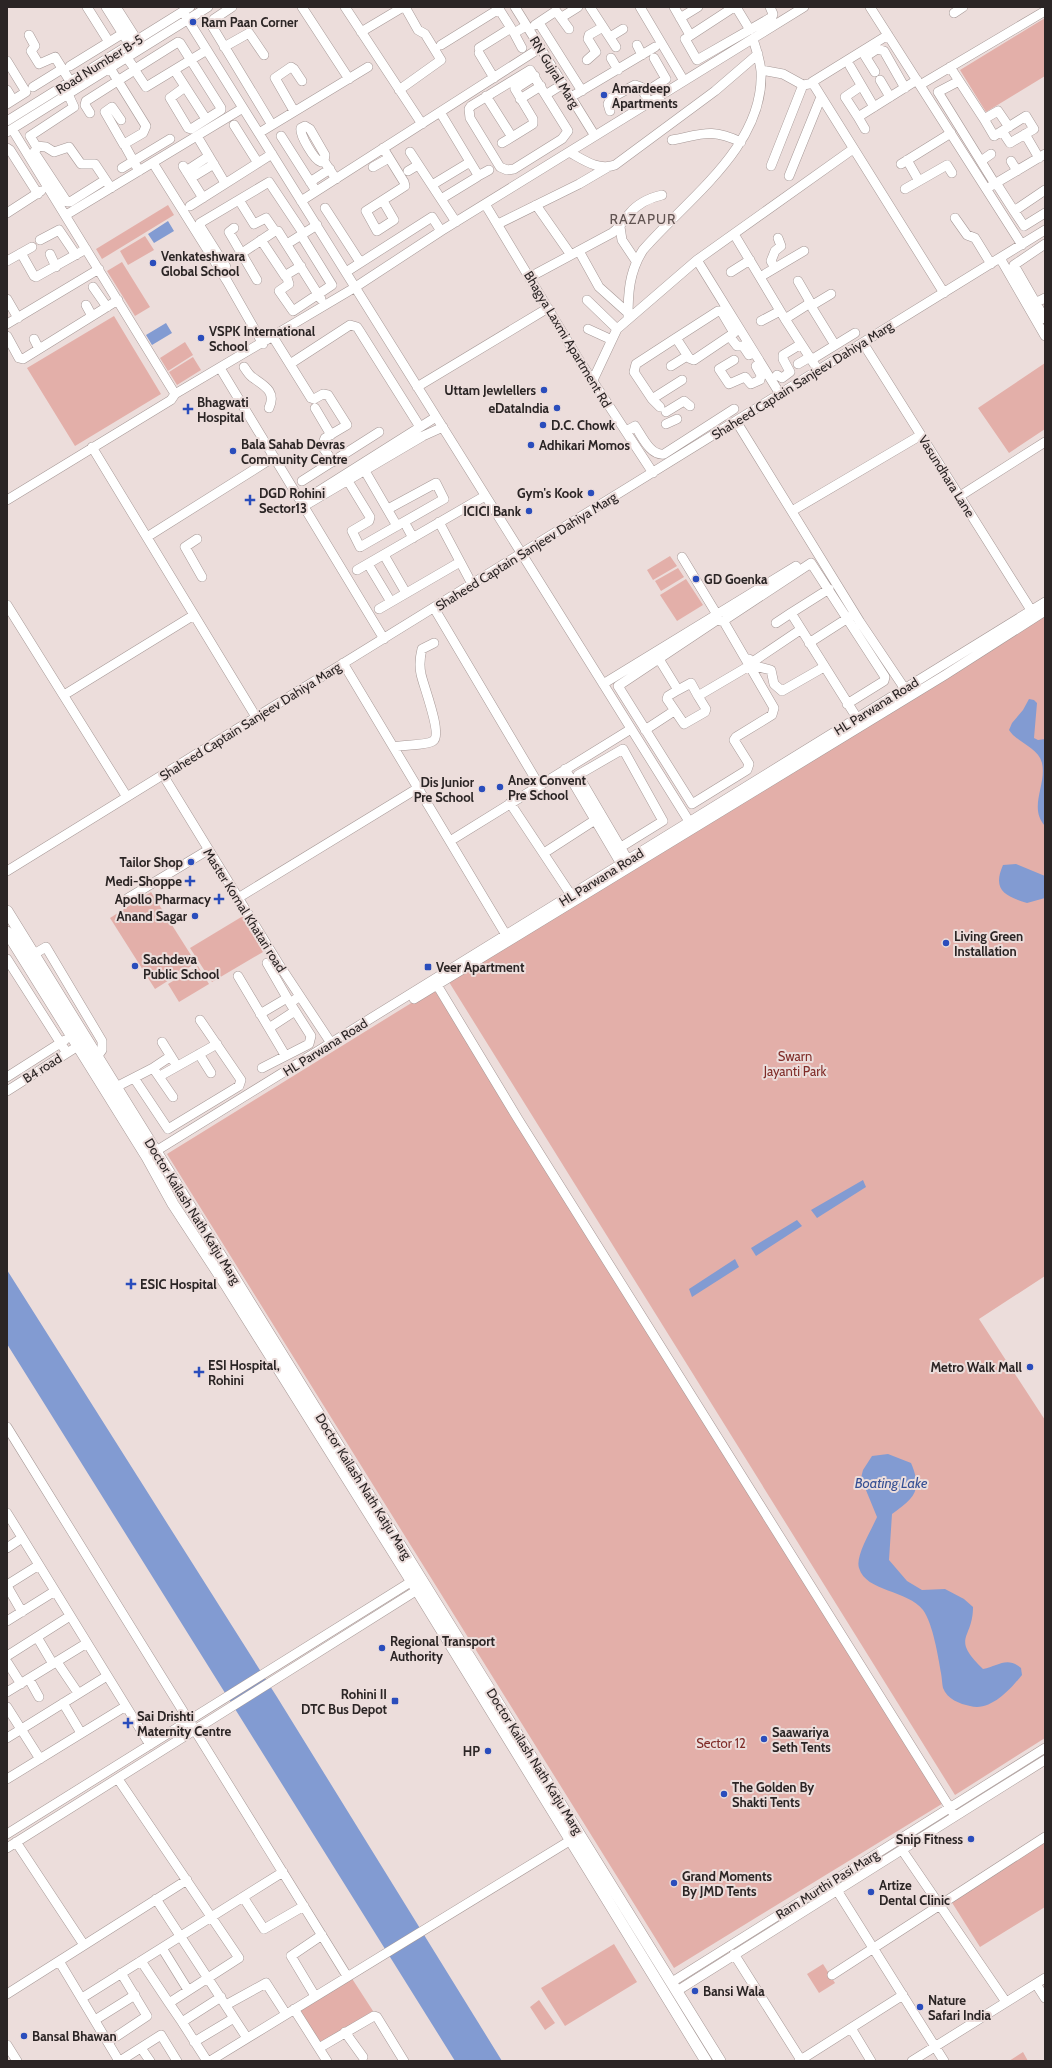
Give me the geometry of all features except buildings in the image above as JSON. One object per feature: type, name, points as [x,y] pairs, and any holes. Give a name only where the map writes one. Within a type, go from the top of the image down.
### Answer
[{"type":"main road","name":"Doctor Kailash Nath Katju Marg","points":[[7,911],[158,1153],[190,1219]]},
{"type":"main road","name":"Doctor Kailash Nath Katju Marg","points":[[7,932],[78,1046],[190,1219],[418,1583],[618,1896],[720,2061]]},
{"type":"main road","name":"Doctor Kailash Nath Katju Marg","points":[[418,1583],[608,1902],[706,2061]]},
{"type":"main road","points":[[608,1902],[618,1896]]},
{"type":"street","points":[[87,7],[109,42]]},
{"type":"street","points":[[106,7],[122,34],[133,42]]},
{"type":"street","points":[[116,7],[133,42],[131,55],[132,71],[146,87],[175,71],[207,50]]},
{"type":"street","points":[[175,394],[48,187],[9,131],[131,55],[187,13],[208,7]]},
{"type":"street","points":[[232,7],[216,17],[212,22],[212,26],[272,125]]},
{"type":"street","points":[[302,7],[349,79]]},
{"type":"street","points":[[345,7],[422,124]]},
{"type":"street","points":[[362,32],[404,7],[418,30],[426,34],[441,60],[399,90]]},
{"type":"street","name":"RN Gujral Marg","points":[[515,7],[595,136]]},
{"type":"street","points":[[562,17],[578,7]]},
{"type":"street","points":[[640,7],[684,81]]},
{"type":"street","points":[[674,7],[690,35]]},
{"type":"street","points":[[680,18],[698,7]]},
{"type":"street","points":[[628,316],[630,282],[636,261],[643,250],[714,175],[741,142],[758,106],[761,70],[758,54],[752,34],[735,7],[685,39],[699,60],[752,34],[772,17],[773,14],[770,7]]},
{"type":"street","points":[[7,500],[171,400],[175,394],[263,344],[354,288],[441,231],[650,103],[752,34],[789,11],[804,7]]},
{"type":"street","points":[[870,7],[1022,245]]},
{"type":"street","points":[[954,13],[963,7]]},
{"type":"street","points":[[441,45],[498,8],[522,48]]},
{"type":"street","points":[[592,8],[616,47]]},
{"type":"street","points":[[494,78],[479,51],[512,31],[539,23],[556,11],[570,29]]},
{"type":"street","points":[[858,118],[905,88],[950,67],[1045,11]]},
{"type":"street","points":[[187,13],[207,50],[346,272],[354,288],[418,387],[691,826]]},
{"type":"street","name":"Road Number B-5","points":[[7,120],[133,42],[187,13]]},
{"type":"street","points":[[539,23],[582,91]]},
{"type":"street","points":[[587,60],[596,52],[588,39],[589,35],[603,26]]},
{"type":"street","points":[[610,37],[623,30]]},
{"type":"street","points":[[224,47],[249,33],[264,55]]},
{"type":"street","points":[[29,34],[35,46],[30,50],[38,64],[55,57],[66,67],[70,81]]},
{"type":"street","points":[[33,87],[122,34]]},
{"type":"street","points":[[771,166],[808,84],[888,35]]},
{"type":"street","points":[[90,113],[85,102],[178,42],[181,43],[221,110],[191,129],[188,128],[170,98],[185,87]]},
{"type":"street","points":[[637,45],[642,55]]},
{"type":"street","points":[[571,97],[655,47]]},
{"type":"street","points":[[301,201],[540,48]]},
{"type":"street","points":[[826,80],[877,49],[882,50],[905,88]]},
{"type":"street","points":[[498,224],[608,167],[615,165],[715,92],[758,54]]},
{"type":"street","points":[[865,56],[890,97]]},
{"type":"street","points":[[612,58],[618,70]]},
{"type":"street","points":[[644,93],[666,79],[654,58]]},
{"type":"street","points":[[7,61],[26,92],[10,102],[7,90]]},
{"type":"street","points":[[850,66],[874,107]]},
{"type":"street","points":[[294,111],[275,78],[291,67],[302,81]]},
{"type":"street","points":[[259,133],[368,67]]},
{"type":"street","points":[[950,67],[994,136],[1005,129],[1026,116],[1034,129],[1010,143],[1005,129],[998,111],[984,119]]},
{"type":"street","points":[[110,68],[146,126],[143,132],[124,145]]},
{"type":"street","points":[[528,70],[533,72],[544,90],[568,128],[568,134],[510,170],[500,167],[469,116],[471,106],[528,70]]},
{"type":"street","points":[[761,70],[783,74],[808,84],[821,97],[852,149],[944,293]]},
{"type":"street","points":[[175,71],[206,119]]},
{"type":"street","points":[[502,143],[534,122],[520,99],[516,88],[535,76]]},
{"type":"street","points":[[959,80],[938,92],[981,161],[1024,226],[1045,213]]},
{"type":"street","points":[[520,99],[563,84]]},
{"type":"street","points":[[610,111],[608,104],[611,98],[635,85],[640,86],[650,103]]},
{"type":"street","points":[[861,86],[845,97],[865,129]]},
{"type":"street","points":[[38,147],[30,135],[73,108],[74,104],[68,94]]},
{"type":"street","points":[[486,96],[512,137]]},
{"type":"street","points":[[789,176],[821,97]]},
{"type":"street","points":[[121,120],[112,107],[104,112],[139,171]]},
{"type":"street","points":[[66,216],[243,108]]},
{"type":"street","points":[[440,112],[478,176]]},
{"type":"street","points":[[234,125],[258,163]]},
{"type":"street","points":[[672,140],[715,132],[741,142]]},
{"type":"street","points":[[919,181],[904,162],[951,133]]},
{"type":"street","points":[[1025,134],[1043,156]]},
{"type":"street","points":[[197,136],[225,183]]},
{"type":"street","points":[[281,136],[316,191]]},
{"type":"street","points":[[122,168],[170,139]]},
{"type":"street","points":[[38,147],[46,147],[56,152],[69,147],[82,164],[94,163],[111,188]]},
{"type":"street","points":[[38,147],[34,152],[67,202],[70,202],[106,180]]},
{"type":"street","points":[[7,148],[10,150],[38,194]]},
{"type":"street","points":[[383,148],[405,186],[383,201]]},
{"type":"street","points":[[593,380],[617,328],[628,316],[697,260],[852,149]]},
{"type":"street","points":[[410,152],[456,222]]},
{"type":"street","points":[[569,152],[600,167],[608,167]]},
{"type":"street","points":[[190,206],[272,154]]},
{"type":"street","points":[[981,161],[991,154]]},
{"type":"street","points":[[997,185],[1043,156]]},
{"type":"street","points":[[987,191],[1043,156]]},
{"type":"street","points":[[373,167],[389,158]]},
{"type":"street","points":[[202,198],[187,172],[212,160]]},
{"type":"street","points":[[324,161],[336,179]]},
{"type":"street","points":[[1011,161],[1017,171]]},
{"type":"street","points":[[432,185],[470,162]]},
{"type":"street","points":[[153,163],[227,281],[263,344]]},
{"type":"street","points":[[408,171],[418,165]]},
{"type":"street","points":[[905,190],[947,165],[952,173]]},
{"type":"street","points":[[310,182],[330,170]]},
{"type":"street","points":[[441,200],[489,170]]},
{"type":"street","points":[[226,267],[200,225],[239,200],[271,183],[331,284],[331,287],[292,311],[279,292],[289,284],[261,240]]},
{"type":"street","points":[[7,213],[48,187]]},
{"type":"street","points":[[1014,211],[1045,190]]},
{"type":"street","points":[[530,277],[620,227],[630,213],[640,205],[648,199],[662,194]]},
{"type":"street","points":[[239,200],[254,224],[266,218],[275,231],[278,231],[325,305]]},
{"type":"street","name":"Bhagya Laxmi Apartment Rd","points":[[485,204],[593,380],[653,472]]},
{"type":"street","points":[[536,205],[575,253],[599,287],[628,316]]},
{"type":"street","points":[[324,208],[360,262]]},
{"type":"street","points":[[346,272],[432,217],[441,231]]},
{"type":"street","points":[[955,218],[967,235],[975,238],[991,264]]},
{"type":"street","points":[[287,244],[317,226]]},
{"type":"street","points":[[620,227],[622,240],[636,261]]},
{"type":"street","points":[[234,228],[229,232],[257,280]]},
{"type":"street","points":[[40,240],[59,230],[76,255]]},
{"type":"street","name":"Shaheed Captain Sanjeev Dahiya Marg","points":[[7,871],[1045,230]]},
{"type":"street","points":[[242,253],[275,231]]},
{"type":"street","points":[[734,234],[780,311],[818,370]]},
{"type":"street","points":[[775,268],[771,261],[775,251],[781,246],[778,238]]},
{"type":"street","points":[[1045,244],[1014,265],[1045,319]]},
{"type":"street","points":[[7,261],[32,246]]},
{"type":"street","points":[[21,253],[36,278],[86,249]]},
{"type":"street","points":[[760,277],[804,251]]},
{"type":"street","points":[[50,254],[56,267]]},
{"type":"street","points":[[1000,258],[1045,336]]},
{"type":"street","points":[[697,260],[780,394]]},
{"type":"street","points":[[731,272],[750,260]]},
{"type":"street","points":[[285,276],[301,266]]},
{"type":"street","points":[[7,324],[99,269]]},
{"type":"street","points":[[798,281],[809,300],[810,306],[835,345]]},
{"type":"street","points":[[93,287],[107,307]]},
{"type":"street","points":[[785,319],[831,294]]},
{"type":"street","points":[[1035,303],[1045,298]]},
{"type":"street","points":[[7,299],[18,318]]},
{"type":"street","points":[[7,336],[21,359],[39,348],[62,329],[92,316],[118,300]]},
{"type":"street","points":[[587,300],[617,328]]},
{"type":"street","points":[[86,305],[92,316]]},
{"type":"street","points":[[418,387],[548,308]]},
{"type":"street","points":[[670,422],[634,372],[634,366],[676,338],[718,311],[721,311],[734,331],[734,334],[730,337],[694,360],[687,356],[676,338]]},
{"type":"street","points":[[761,321],[780,311]]},
{"type":"street","points":[[290,364],[350,325],[354,325],[359,330],[420,427]]},
{"type":"street","points":[[588,329],[612,340]]},
{"type":"street","points":[[798,364],[855,333]]},
{"type":"street","points":[[273,337],[311,398],[314,399],[323,394],[328,394],[347,425],[326,438],[322,446],[336,460],[348,477],[370,517],[369,521],[352,531],[360,548],[444,499],[436,483],[388,509]]},
{"type":"street","points":[[730,337],[737,346],[744,347],[761,375],[761,379],[753,384],[745,377],[732,384],[727,384],[719,369],[734,360]]},
{"type":"street","points":[[34,339],[39,348]]},
{"type":"street","name":"Vasundhara Lane","points":[[863,343],[1031,610]]},
{"type":"street","points":[[777,375],[782,378],[789,374],[790,372],[783,359],[783,355],[801,344]]},
{"type":"street","points":[[671,366],[687,356]]},
{"type":"street","points":[[244,367],[252,377],[263,383],[267,388],[272,400],[269,408]]},
{"type":"street","points":[[220,368],[384,639]]},
{"type":"street","points":[[652,399],[682,380]]},
{"type":"street","points":[[663,411],[684,401],[690,406]]},
{"type":"street","points":[[315,408],[331,435]]},
{"type":"street","points":[[626,431],[635,426],[653,452],[659,455],[664,454],[734,409]]},
{"type":"street","points":[[303,504],[348,477],[436,417]]},
{"type":"street","points":[[736,421],[818,555],[910,696]]},
{"type":"street","points":[[348,477],[365,471],[423,436],[442,427]]},
{"type":"street","points":[[302,481],[379,432]]},
{"type":"street","points":[[792,512],[921,435]]},
{"type":"street","points":[[960,496],[1045,442]]},
{"type":"street","points":[[92,447],[256,717]]},
{"type":"street","points":[[147,537],[274,457]]},
{"type":"street","points":[[365,471],[397,526]]},
{"type":"street","points":[[356,570],[485,496]]},
{"type":"street","points":[[439,522],[472,584]]},
{"type":"street","points":[[407,527],[413,538]]},
{"type":"street","points":[[197,539],[185,547],[202,577]]},
{"type":"street","points":[[384,555],[406,593]]},
{"type":"street","points":[[603,684],[786,571],[818,555]]},
{"type":"street","points":[[682,557],[718,612],[726,618],[774,708],[772,715],[736,737],[734,740],[749,764],[747,770],[692,804]]},
{"type":"street","points":[[379,609],[460,562]]},
{"type":"street","points":[[726,618],[809,563],[815,567],[885,676],[884,681],[847,704]]},
{"type":"street","points":[[368,564],[391,602]]},
{"type":"street","points":[[776,623],[829,589]]},
{"type":"street","name":"HL Parwana Road","points":[[158,1153],[331,1043],[438,981],[506,935],[624,862],[691,826],[699,816],[1045,602]]},
{"type":"street","points":[[7,605],[127,797]]},
{"type":"street","points":[[434,608],[539,785]]},
{"type":"street","points":[[158,1153],[317,1057],[691,826],[945,676],[1045,611]]},
{"type":"street","points":[[791,613],[808,643],[857,718]]},
{"type":"street","points":[[808,643],[855,613]]},
{"type":"street","points":[[64,695],[194,615]]},
{"type":"street","points":[[608,692],[717,620],[724,622],[750,664],[771,670],[774,684],[782,691],[824,667]]},
{"type":"street","points":[[698,696],[750,664],[800,630]]},
{"type":"street","points":[[394,747],[429,743],[434,741],[436,737],[432,711],[420,664],[422,650],[434,643]]},
{"type":"street","points":[[659,659],[678,690]]},
{"type":"street","points":[[343,663],[506,935]]},
{"type":"street","points":[[691,683],[706,709],[705,712],[684,724],[674,711],[667,697],[678,690],[691,683]]},
{"type":"street","points":[[618,686],[699,816]]},
{"type":"street","points":[[645,730],[674,711]]},
{"type":"street","points":[[450,841],[631,728]]},
{"type":"street","points":[[621,847],[663,821],[623,749],[578,775],[621,847],[624,862]]},
{"type":"street","points":[[565,769],[595,820],[624,862]]},
{"type":"street","name":"Master Komal Khatari road","points":[[163,775],[238,898],[331,1043]]},
{"type":"street","points":[[238,898],[418,788]]},
{"type":"street","points":[[510,803],[571,895]]},
{"type":"street","points":[[544,853],[595,820]]},
{"type":"street","points":[[128,898],[208,850]]},
{"type":"street","points":[[7,959],[61,1042],[66,1053]]},
{"type":"street","points":[[262,1068],[309,1044],[311,1040],[311,1036],[291,1004],[268,962]]},
{"type":"street","points":[[238,976],[285,1055]]},
{"type":"street","points":[[438,981],[518,1119],[958,1814]]},
{"type":"street","points":[[269,1028],[300,996]]},
{"type":"street","points":[[260,1014],[291,1004]]},
{"type":"street","points":[[134,1078],[168,1129],[239,1086],[241,1080],[200,1020]]},
{"type":"street","name":"B4 road","points":[[7,1077],[72,1036]]},
{"type":"street","points":[[162,1042],[177,1066]]},
{"type":"street","points":[[160,1076],[217,1044]]},
{"type":"street","name":"B4 road","points":[[7,1090],[78,1046]]},
{"type":"street","points":[[199,1054],[211,1073]]},
{"type":"street","points":[[116,1087],[153,1068],[171,1056]]},
{"type":"street","points":[[153,1068],[160,1076],[173,1097]]},
{"type":"street","points":[[8,1430],[347,1976]]},
{"type":"street","points":[[8,1515],[150,1745]]},
{"type":"street","points":[[7,1548],[22,1538]]},
{"type":"street","points":[[22,1612],[7,1586],[39,1565]]},
{"type":"street","points":[[7,1834],[315,1641],[418,1583]]},
{"type":"street","points":[[7,1848],[321,1651],[418,1583]]},
{"type":"street","points":[[7,1621],[55,1591]]},
{"type":"street","points":[[7,1656],[70,1616]]},
{"type":"street","points":[[37,1637],[78,1693]]},
{"type":"street","points":[[315,1641],[321,1651]]},
{"type":"street","points":[[7,1692],[87,1643]]},
{"type":"street","points":[[7,1662],[39,1697]]},
{"type":"street","points":[[7,1738],[107,1676]]},
{"type":"street","points":[[63,1703],[81,1733]]},
{"type":"street","points":[[7,1779],[126,1706]]},
{"type":"street","points":[[7,1707],[40,1759]]},
{"type":"street","name":"Ram Murthi Pasi Marg","points":[[674,1986],[831,1881],[1045,1748]]},
{"type":"street","name":"Ram Murthi Pasi Marg","points":[[674,1986],[734,1954],[1045,1760]]},
{"type":"street","points":[[118,1779],[239,1958],[169,2003]]},
{"type":"street","points":[[832,1975],[1045,1837]]},
{"type":"street","points":[[210,2061],[359,1968],[571,1840]]},
{"type":"street","points":[[16,1842],[84,1945]]},
{"type":"street","points":[[902,1850],[1006,2002]]},
{"type":"street","points":[[82,1998],[283,1872]]},
{"type":"street","points":[[7,1994],[187,1880]]},
{"type":"street","points":[[831,1881],[944,2061]]},
{"type":"street","points":[[243,1897],[264,1929],[304,1906]]},
{"type":"street","points":[[156,1899],[247,2038]]},
{"type":"street","points":[[315,1996],[291,1956],[322,1935]]},
{"type":"street","points":[[162,1948],[188,1990]]},
{"type":"street","points":[[734,1954],[800,2060],[903,1995]]},
{"type":"street","points":[[59,1961],[120,2061],[161,2035],[178,2061]]},
{"type":"street","points":[[141,1961],[207,2061]]},
{"type":"street","points":[[108,2042],[148,2016],[122,1973]]},
{"type":"street","points":[[912,2061],[1045,1978]]},
{"type":"street","points":[[226,2005],[266,1983],[286,2014]]},
{"type":"street","points":[[1036,1984],[1045,1998]]},
{"type":"street","points":[[95,2020],[135,1995]]},
{"type":"street","points":[[182,2022],[220,1997]]},
{"type":"street","points":[[294,2008],[327,2061]]},
{"type":"street","points":[[319,2048],[372,2016],[376,2016],[404,2061]]},
{"type":"street","points":[[194,2042],[234,2018]]},
{"type":"street","points":[[851,2028],[871,2061]]},
{"type":"street","points":[[345,2032],[363,2057]]},
{"type":"street","points":[[7,2045],[17,2061]]},
{"type":"street","points":[[141,2048],[150,2061]]},
{"type":"green space","points":[[1045,18],[1045,76],[986,112],[960,70]]},
{"type":"green space","points":[[168,205],[174,215],[102,259],[96,249]]},
{"type":"green space","points":[[145,236],[154,250],[128,265],[120,251]]},
{"type":"green space","points":[[122,262],[150,307],[135,316],[107,271]]},
{"type":"green space","points":[[114,316],[161,394],[75,446],[27,368]]},
{"type":"green space","points":[[185,342],[193,355],[168,371],[160,358]]},
{"type":"green space","points":[[193,357],[201,370],[177,385],[169,372]]},
{"type":"green space","points":[[1045,363],[1045,429],[1009,453],[978,408]]},
{"type":"green space","points":[[670,556],[677,566],[653,580],[647,570]]},
{"type":"green space","points":[[678,568],[684,577],[661,591],[655,581]]},
{"type":"green space","points":[[686,579],[703,605],[677,621],[660,595]]},
{"type":"green space","name":"Swarn Jayanti Park","points":[[1045,616],[1045,1276],[979,1319],[1045,1420],[1045,1738],[955,1795],[449,982]]},
{"type":"green space","points":[[151,892],[196,963],[155,989],[110,918]]},
{"type":"green space","points":[[243,916],[263,952],[212,982],[190,948]]},
{"type":"green space","points":[[198,966],[209,984],[179,1002],[168,984]]},
{"type":"green space","name":"Sector 12","points":[[434,989],[945,1802],[674,1968],[167,1154]]},
{"type":"green space","points":[[1045,1842],[1045,1907],[980,1947],[951,1901]]},
{"type":"green space","points":[[614,1944],[637,1982],[565,2026],[541,1988]]},
{"type":"green space","points":[[823,1964],[835,1983],[819,1993],[807,1974]]},
{"type":"green space","points":[[351,1977],[373,2011],[320,2044],[298,2010]]},
{"type":"green space","points":[[539,2000],[555,2023],[545,2030],[530,2007]]},
{"type":"green space","points":[[1023,2052],[1028,2061],[1009,2061]]},
{"type":"water","points":[[168,221],[174,231],[154,243],[148,234]]},
{"type":"water","points":[[166,323],[172,333],[152,345],[146,335]]},
{"type":"water","points":[[1029,699],[1034,700],[1037,703],[1034,738],[1038,740],[1045,739],[1045,826],[1040,819],[1038,811],[1043,771],[1042,763],[1040,758],[1032,749],[1009,730],[1012,723],[1023,710]]},
{"type":"water","points":[[1016,864],[1045,876],[1045,898],[1027,903],[1012,898],[1003,891],[999,880],[1003,865]]},
{"type":"water","points":[[863,1180],[866,1187],[817,1218],[811,1210]]},
{"type":"water","points":[[797,1220],[802,1226],[756,1256],[751,1248]]},
{"type":"water","points":[[735,1259],[739,1267],[692,1297],[689,1289]]},
{"type":"water","points":[[7,1270],[277,1697],[502,2061],[455,2061],[7,1344]]},
{"type":"water","name":"Boating Lake","points":[[888,1454],[911,1463],[916,1481],[916,1487],[911,1498],[892,1514],[889,1560],[907,1581],[922,1590],[945,1589],[964,1599],[973,1607],[972,1618],[965,1644],[973,1659],[983,1669],[1007,1662],[1016,1664],[1021,1668],[1022,1675],[1012,1687],[992,1703],[985,1706],[977,1707],[966,1705],[954,1700],[945,1692],[943,1688],[935,1640],[930,1623],[923,1610],[908,1598],[878,1587],[870,1582],[863,1576],[859,1568],[859,1557],[877,1517],[861,1478],[863,1470],[872,1456]]},
{"type":"place","name":"Ram Paan Corner","points":[[193,22]]},
{"type":"place","name":"Amardeep Apartments","points":[[604,95]]},
{"type":"place","name":"Venkateshwara Global School","points":[[153,263]]},
{"type":"place","name":"VSPK International School","points":[[201,338]]},
{"type":"place","name":"Uttam Jewlellers","points":[[544,390]]},
{"type":"place","name":"eDataIndia","points":[[557,408]]},
{"type":"place","name":"Bhagwati Hospital","points":[[188,409]]},
{"type":"place","name":"D.C. Chowk","points":[[543,425]]},
{"type":"place","name":"Adhikari Momos","points":[[531,445]]},
{"type":"place","name":"Bala Sahab Devras Community Centre","points":[[233,451]]},
{"type":"place","name":"Gym's Kook","points":[[591,493]]},
{"type":"place","name":"DGD Rohini Sector13","points":[[250,500]]},
{"type":"place","name":"ICICI Bank","points":[[529,511]]},
{"type":"place","name":"GD Goenka","points":[[696,579]]},
{"type":"place","name":"Anex Convent Pre School","points":[[500,787]]},
{"type":"place","name":"Dis Junior Pre School","points":[[482,789]]},
{"type":"place","name":"Tailor Shop","points":[[191,862]]},
{"type":"place","name":"Medi-Shoppe","points":[[190,881]]},
{"type":"place","name":"Apollo Pharmacy","points":[[219,899]]},
{"type":"place","name":"Anand Sagar","points":[[195,916]]},
{"type":"place","name":"Living Green Installation","points":[[946,943]]},
{"type":"place","name":"Sachdeva Public School","points":[[135,966]]},
{"type":"place","name":"Veer Apartment","points":[[428,967]]},
{"type":"place","name":"ESIC Hospital","points":[[131,1284]]},
{"type":"place","name":"Metro Walk Mall","points":[[1030,1367]]},
{"type":"place","name":"ESI Hospital, Rohini","points":[[199,1372]]},
{"type":"place","name":"Regional Transport Authority","points":[[382,1648]]},
{"type":"place","name":"Rohini II DTC Bus Depot","points":[[395,1701]]},
{"type":"place","name":"Sai Drishti Maternity Centre","points":[[128,1723]]},
{"type":"place","name":"Saawariya Seth Tents","points":[[764,1739]]},
{"type":"place","name":"HP","points":[[488,1751]]},
{"type":"place","name":"The Golden By Shakti Tents","points":[[724,1794]]},
{"type":"place","name":"Snip Fitness","points":[[971,1839]]},
{"type":"place","name":"Grand Moments By JMD Tents","points":[[674,1883]]},
{"type":"place","name":"Artize Dental Clinic","points":[[871,1892]]},
{"type":"place","name":"Bansi Wala","points":[[695,1991]]},
{"type":"place","name":"Nature Safari India","points":[[920,2007]]},
{"type":"place","name":"Bansal Bhawan","points":[[24,2036]]},
{"type":"district","name":"RAZAPUR","points":[[643,219]]}]
